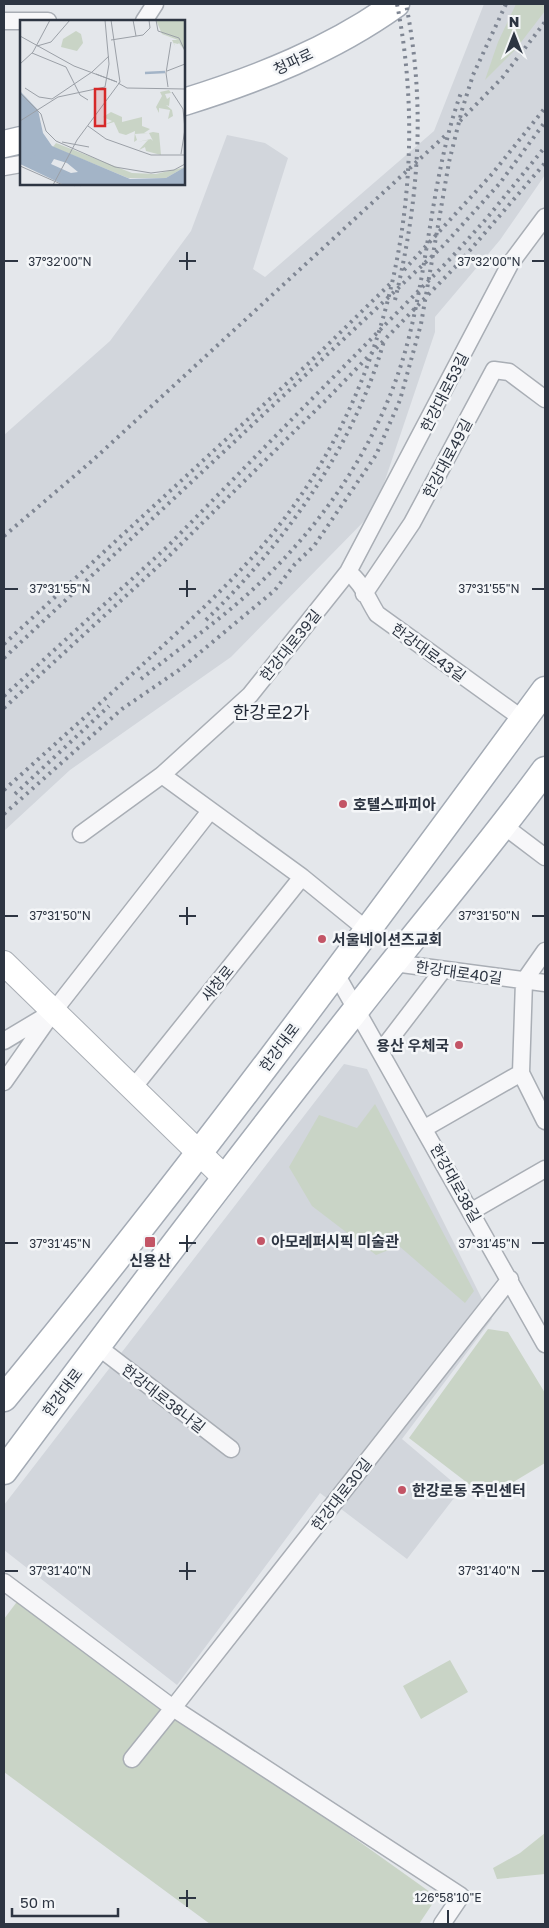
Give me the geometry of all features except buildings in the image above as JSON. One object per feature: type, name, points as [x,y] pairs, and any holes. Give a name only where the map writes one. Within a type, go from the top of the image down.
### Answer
[{"type":"main road","name":"청파로","points":[[185,102],[234,87],[294,62],[340,39],[396,4]]},
{"type":"main road","points":[[4,144],[20,140]]},
{"type":"main road","name":"한강대로","points":[[4,1398],[86,1299],[200,1153],[545,690]]},
{"type":"main road","name":"한강대로","points":[[4,1471],[225,1178],[357,1008],[504,826],[545,770]]},
{"type":"main road","points":[[4,963],[225,1178]]},
{"type":"street","points":[[145,20],[155,4]]},
{"type":"street","points":[[4,21],[20,21]]},
{"type":"street","points":[[4,167],[20,164]]},
{"type":"street","name":"한강대로53길","points":[[348,572],[510,264],[545,217]]},
{"type":"street","name":"한강대로49길","points":[[364,594],[412,523],[494,370],[509,372],[545,399]]},
{"type":"street","name":"한강대로43길","points":[[348,572],[359,580],[364,594],[377,614],[524,720]]},
{"type":"street","name":"한강대로39길","points":[[81,834],[162,775],[250,695],[348,572]]},
{"type":"street","points":[[162,775],[210,812],[302,877],[366,930]]},
{"type":"street","points":[[4,1082],[53,1012],[210,812]]},
{"type":"street","points":[[504,826],[545,856]]},
{"type":"street","name":"새창로","points":[[133,1088],[302,877]]},
{"type":"street","name":"한강대로40길","points":[[524,980],[545,951]]},
{"type":"street","name":"한강대로40길","points":[[394,963],[545,983]]},
{"type":"street","points":[[381,1052],[443,970]]},
{"type":"street","name":"한강대로38길","points":[[335,972],[472,1211],[545,1344]]},
{"type":"street","points":[[524,980],[521,1073],[545,1121]]},
{"type":"street","points":[[4,1041],[53,1012]]},
{"type":"street","name":"한강대로38길","points":[[424,1128],[521,1073]]},
{"type":"street","points":[[472,1211],[545,1169]]},
{"type":"street","name":"한강대로30길","points":[[132,1759],[510,1279]]},
{"type":"street","name":"한강대로38나길","points":[[97,1346],[231,1449]]},
{"type":"street","points":[[4,1582],[173,1708],[461,1896],[442,1924]]},
{"type":"shaded area","points":[[484,4],[545,4],[545,175],[500,240],[435,317],[435,332],[375,510],[231,657],[70,770],[4,831],[4,435],[110,341],[191,231],[227,135],[265,143],[288,158],[253,269],[265,277],[434,131]]},
{"type":"shaded area","points":[[344,1064],[367,1069],[492,1319],[402,1439],[461,1489],[407,1559],[320,1493],[177,1685],[4,1550],[4,1505]]},
{"type":"green space","points":[[516,4],[545,4],[545,11],[515,50],[485,80],[498,42]]},
{"type":"green space","points":[[375,1104],[474,1291],[465,1303],[399,1246],[376,1255],[312,1206],[289,1167],[319,1115],[357,1128]]},
{"type":"green space","points":[[488,1329],[508,1332],[545,1393],[545,1463],[487,1498],[409,1438]]},
{"type":"green space","points":[[19,1599],[437,1897],[419,1924],[210,1924],[4,1772],[4,1619]]},
{"type":"green space","points":[[450,1660],[468,1692],[421,1719],[403,1686]]},
{"type":"green space","points":[[545,1833],[545,1874],[497,1879],[493,1868],[520,1853]]},
{"type":"railway","points":[[4,790],[98,706],[242,569],[269,538],[310,481],[345,419],[372,354],[392,285],[404,215],[409,144],[407,74],[397,4]]},
{"type":"railway","points":[[395,300],[410,226],[417,152],[416,79],[406,4]]},
{"type":"railway","points":[[4,814],[122,709],[179,670],[275,590],[295,564],[314,546],[376,455],[400,400],[421,324],[449,162],[462,110],[473,75],[506,4]]},
{"type":"railway","points":[[460,121],[502,78],[545,22]]},
{"type":"railway","points":[[141,679],[222,616],[264,579],[320,517],[344,484],[365,448],[383,411],[398,373],[410,333],[444,150],[462,90]]},
{"type":"railway","points":[[404,270],[492,174],[545,108]]},
{"type":"railway","points":[[4,658],[444,245],[500,183],[545,122]]},
{"type":"railway","points":[[4,536],[93,460],[448,133]]},
{"type":"railway","points":[[4,696],[167,547],[451,258],[487,218],[545,147]]},
{"type":"railway","points":[[4,708],[165,560],[327,399],[459,263],[545,163]]},
{"type":"railway","points":[[4,644],[310,362],[392,282]]},
{"type":"railway","points":[[206,620],[235,591],[262,559],[313,492],[335,456],[354,419],[371,380],[384,341]]},
{"type":"railway","points":[[15,794],[109,706]]},
{"type":"place","name":"호텔스파피아","points":[[343,804]]},
{"type":"place","name":"서울네이션즈교회","points":[[322,939]]},
{"type":"place","name":"용산 우체국","points":[[459,1045]]},
{"type":"place","name":"아모레퍼시픽 미술관","points":[[261,1241]]},
{"type":"place","name":"신용산","points":[[150,1242]]},
{"type":"place","name":"한강로동 주민센터","points":[[402,1490]]},
{"type":"district","name":"한강로2가","points":[[271,712]]}]
